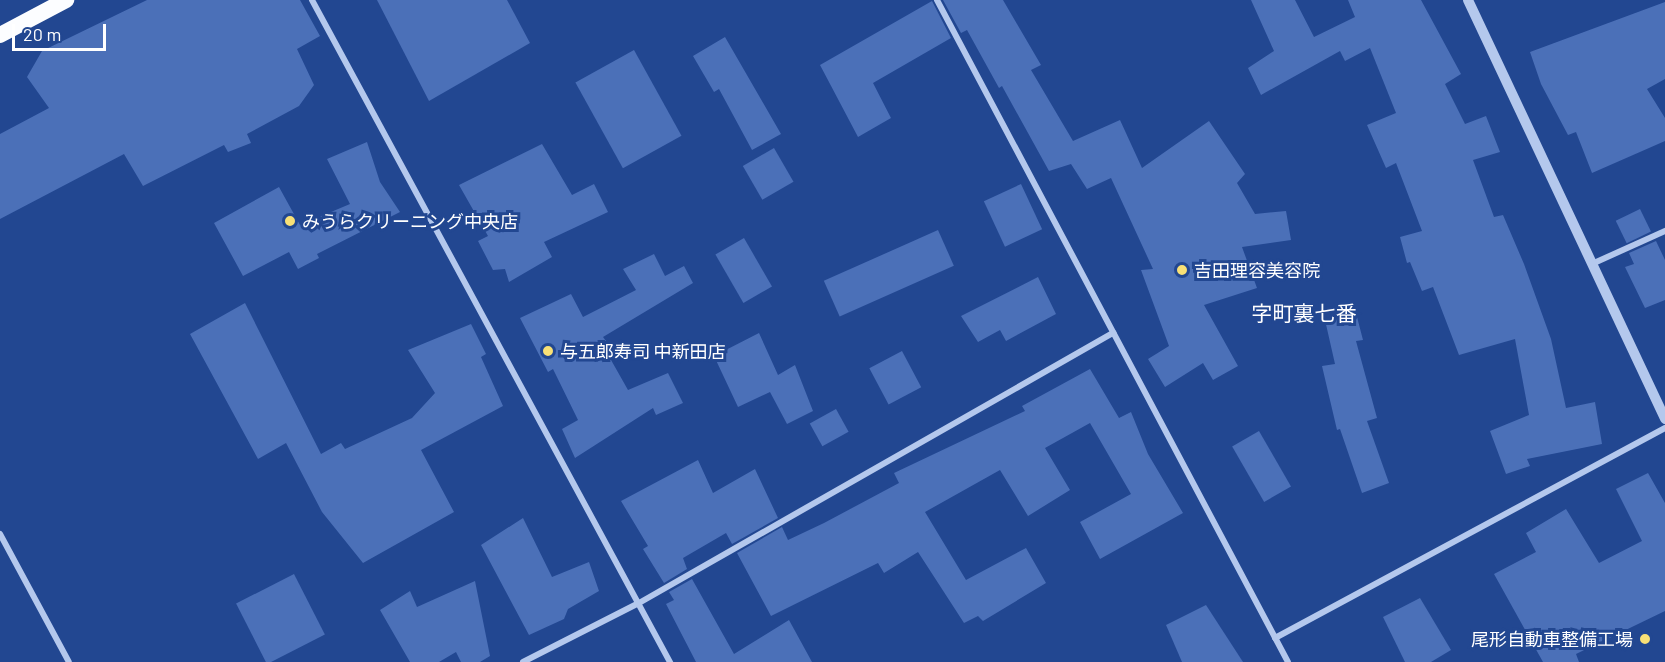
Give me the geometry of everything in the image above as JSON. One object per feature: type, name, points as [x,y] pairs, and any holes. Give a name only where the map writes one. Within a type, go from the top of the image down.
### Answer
[{"type":"highway","points":[[0,35],[66,0]]},
{"type":"street","points":[[312,0],[429,222],[670,662]]},
{"type":"street","points":[[937,0],[1288,662]]},
{"type":"street","points":[[1468,0],[1594,263],[1665,419]]},
{"type":"street","points":[[1594,263],[1665,231]]},
{"type":"street","points":[[523,662],[639,603],[1113,333]]},
{"type":"street","points":[[1275,638],[1665,428]]},
{"type":"street","points":[[0,534],[69,662]]},
{"type":"building","points":[[147,0],[300,0],[320,36],[297,49],[314,85],[299,106],[247,134],[251,143],[228,152],[224,145],[143,186],[124,154],[0,219],[0,134],[49,108],[27,77],[42,51]]},
{"type":"building","points":[[377,0],[507,0],[530,43],[429,101]]},
{"type":"building","points":[[943,0],[1003,0],[1041,65],[1031,70],[1073,141],[1120,120],[1142,168],[1209,121],[1245,174],[1237,183],[1255,214],[1286,211],[1291,240],[1242,247],[1257,288],[1204,305],[1238,366],[1213,380],[1203,363],[1165,387],[1148,359],[1169,346],[1141,270],[1153,269],[1111,178],[1087,189],[1071,164],[1049,171],[1002,86],[999,88],[967,30],[961,33]]},
{"type":"building","points":[[1251,0],[1295,0],[1314,37],[1355,17],[1348,0],[1421,0],[1461,74],[1445,84],[1465,124],[1486,116],[1500,152],[1473,160],[1494,217],[1503,215],[1524,264],[1551,339],[1566,408],[1595,402],[1602,444],[1527,459],[1530,466],[1506,474],[1490,431],[1529,415],[1515,339],[1459,355],[1433,287],[1422,291],[1410,262],[1407,263],[1400,237],[1422,231],[1396,163],[1386,168],[1367,125],[1396,113],[1370,48],[1345,61],[1340,51],[1261,95],[1248,68],[1274,51]]},
{"type":"building","points":[[932,1],[951,38],[873,83],[891,118],[858,137],[820,65]]},
{"type":"building","points":[[1665,2],[1665,79],[1647,89],[1665,118],[1665,141],[1592,173],[1576,132],[1568,135],[1541,84],[1530,52]]},
{"type":"building","points":[[725,37],[781,134],[752,150],[719,89],[714,92],[693,56]]},
{"type":"building","points":[[634,50],[682,136],[623,168],[575,82]]},
{"type":"building","points":[[367,142],[380,182],[400,212],[317,254],[319,258],[298,269],[289,252],[243,276],[214,223],[279,187],[300,225],[350,204],[327,159]]},
{"type":"building","points":[[542,144],[572,195],[594,184],[608,212],[544,242],[552,257],[509,282],[505,269],[493,270],[478,241],[488,236],[459,185]]},
{"type":"building","points":[[774,148],[794,182],[762,200],[743,166]]},
{"type":"building","points":[[1021,184],[1042,229],[1005,247],[984,201]]},
{"type":"building","points":[[1640,209],[1651,231],[1627,243],[1616,221]]},
{"type":"building","points":[[938,230],[954,266],[840,316],[824,281]]},
{"type":"building","points":[[744,238],[772,286],[743,303],[715,254]]},
{"type":"building","points":[[1656,241],[1665,260],[1665,300],[1645,308],[1625,267],[1634,264],[1629,253]]},
{"type":"building","points":[[654,254],[665,276],[684,266],[693,283],[603,337],[606,341],[602,344],[628,390],[668,373],[683,403],[656,415],[653,408],[575,458],[562,429],[578,420],[553,369],[548,372],[520,318],[571,294],[583,317],[636,290],[623,269]]},
{"type":"building","points":[[1038,277],[1056,314],[1006,341],[1000,330],[978,342],[961,316]]},
{"type":"building","points":[[245,303],[321,454],[341,443],[345,449],[412,418],[435,393],[408,350],[471,324],[486,354],[481,357],[503,406],[421,450],[454,512],[363,563],[322,512],[286,443],[258,459],[190,334]]},
{"type":"building","points":[[1356,313],[1363,340],[1356,341],[1377,418],[1367,421],[1389,483],[1362,493],[1340,429],[1337,430],[1322,366],[1335,364],[1325,320]]},
{"type":"building","points":[[759,333],[778,375],[795,365],[813,411],[787,424],[770,392],[738,407],[714,356]]},
{"type":"building","points":[[902,351],[921,387],[889,405],[869,368]]},
{"type":"building","points":[[1090,369],[1119,418],[1131,412],[1148,454],[1183,513],[1100,559],[1080,522],[1131,494],[1090,423],[1045,448],[1070,490],[1028,516],[1000,470],[925,512],[966,580],[1026,548],[1046,583],[983,621],[978,616],[964,623],[918,552],[884,573],[878,563],[771,616],[737,553],[782,527],[788,540],[824,523],[899,483],[894,473],[1025,411],[1022,406]]},
{"type":"building","points":[[836,409],[849,432],[822,446],[810,424]]},
{"type":"building","points":[[1259,431],[1291,486],[1264,502],[1232,446]]},
{"type":"building","points":[[698,460],[713,493],[755,469],[778,518],[732,544],[726,533],[683,558],[687,569],[664,583],[643,549],[648,546],[621,501]]},
{"type":"building","points":[[1648,473],[1665,503],[1665,611],[1576,654],[1579,662],[1543,662],[1494,574],[1536,552],[1526,533],[1566,509],[1599,563],[1642,541],[1616,489]]},
{"type":"building","points":[[523,518],[552,577],[589,562],[599,591],[568,609],[564,619],[529,635],[481,545]]},
{"type":"building","points":[[294,574],[325,635],[271,662],[266,662],[236,604]]},
{"type":"building","points":[[692,579],[734,654],[789,620],[812,662],[696,662],[666,604],[674,600],[669,592]]},
{"type":"building","points":[[475,581],[490,656],[480,662],[461,662],[456,652],[439,662],[410,662],[380,610],[410,591],[417,607]]},
{"type":"building","points":[[1420,598],[1451,650],[1431,662],[1405,662],[1383,617]]},
{"type":"building","points":[[1206,605],[1243,662],[1182,662],[1166,625]]},
{"type":"place","name":"みうらクリーニング中央店","points":[[290,221]]},
{"type":"place","name":"吉田理容美容院","points":[[1182,270]]},
{"type":"place","name":"与五郎寿司 中新田店","points":[[548,351]]},
{"type":"place","name":"尾形自動車整備工場","points":[[1645,639]]},
{"type":"district","name":"字町裏七番","points":[[1304,313]]}]
